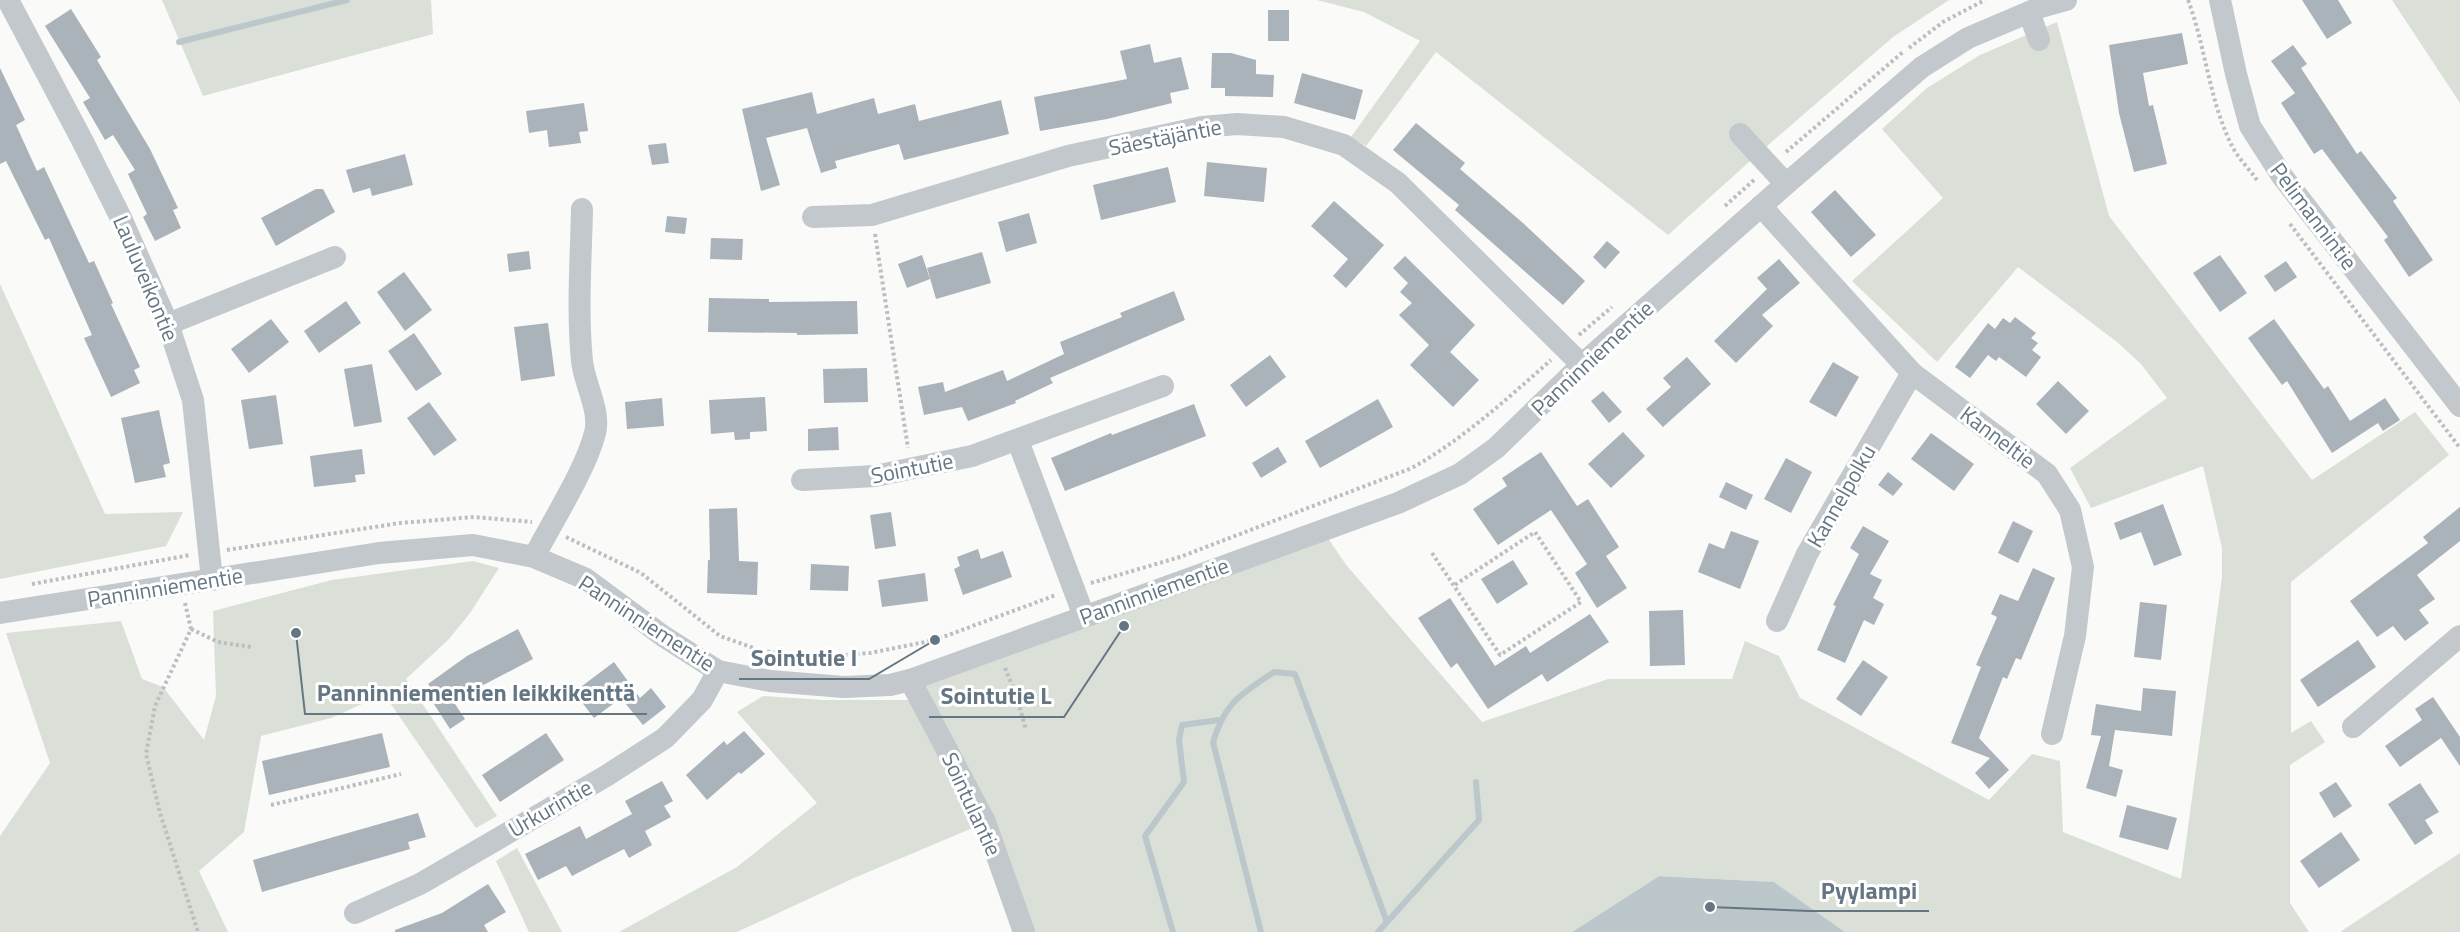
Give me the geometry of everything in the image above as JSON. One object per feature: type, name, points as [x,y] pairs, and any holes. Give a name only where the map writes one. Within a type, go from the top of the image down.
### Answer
[{"type":"street","name":"Lauluveikontie","points":[[8,0],[121,218],[168,324],[192,400],[212,580]]},
{"type":"street","name":"Panninniementie","points":[[0,613],[379,553],[474,546],[534,557],[586,579],[663,636],[718,671],[770,681],[843,687],[890,684],[910,680],[1323,531],[1429,490],[1460,474],[1496,448],[1582,365],[1922,67],[1968,38],[2029,12],[2066,0]]},
{"type":"street","name":"Pelimannintie","points":[[2220,0],[2250,126],[2282,176],[2460,406]]},
{"type":"street","points":[[2029,12],[2039,40]]},
{"type":"street","name":"Säestäjäntie","points":[[813,217],[872,215],[1034,165],[1202,127],[1237,124],[1284,127],[1344,145],[1398,183],[1582,365]]},
{"type":"street","points":[[1740,134],[1786,184]]},
{"type":"street","name":"Kanneltie","points":[[1761,206],[1912,373],[2047,474],[2070,510],[2083,567],[2075,636],[2052,734]]},
{"type":"street","points":[[534,557],[583,463],[596,431],[594,410],[582,363],[580,320],[582,209]]},
{"type":"street","points":[[168,324],[335,257]]},
{"type":"street","name":"Kannelpolku","points":[[1777,621],[1807,554],[1912,373]]},
{"type":"street","name":"Sointutie","points":[[802,480],[861,478],[972,456],[1163,386]]},
{"type":"street","points":[[1018,441],[1084,616]]},
{"type":"street","points":[[2353,727],[2460,636]]},
{"type":"street","name":"Urkurintie","points":[[355,913],[420,884],[606,776],[665,738],[702,700],[718,671]]},
{"type":"street","name":"Sointulantie","points":[[910,680],[985,822],[1024,932]]},
{"type":"path","points":[[872,215],[912,469]]},
{"type":"path","points":[[1432,553],[1454,586],[1500,655],[1581,602],[1535,532],[1454,586]]},
{"type":"path","points":[[181,584],[191,629],[155,706],[146,754],[160,813],[198,932]]},
{"type":"path","points":[[191,629],[218,642],[251,647]]},
{"type":"path","points":[[998,648],[1017,697],[1026,730]]},
{"type":"path","points":[[271,805],[401,774]]},
{"type":"shaded area","points":[[162,0],[431,0],[433,34],[203,96]]},
{"type":"shaded area","points":[[1317,0],[1949,0],[1893,37],[1668,235],[1436,52],[1366,146],[1351,137],[1420,41],[1364,12]]},
{"type":"shaded area","points":[[2392,0],[2460,0],[2460,103]]},
{"type":"shaded area","points":[[2057,22],[2109,216],[2312,480],[2415,412],[2449,455],[2291,582],[2291,733],[2311,721],[2325,742],[2290,765],[2290,903],[2309,932],[1845,932],[1774,882],[1659,876],[1572,932],[1024,932],[910,680],[1323,531],[1347,566],[1482,722],[1608,679],[1732,679],[1745,641],[1779,656],[1800,698],[1989,800],[2032,754],[2060,761],[2063,832],[2181,879],[2222,577],[2222,548],[2203,466],[2091,508],[2070,468],[2167,398],[2141,364],[2117,342],[2018,267],[1937,362],[1852,281],[1943,198],[1882,129],[1927,88],[1980,55]]},
{"type":"shaded area","points":[[0,284],[105,514],[183,512],[166,546],[0,579]]},
{"type":"shaded area","points":[[473,561],[499,568],[470,613],[449,639],[406,679],[497,816],[476,828],[384,694],[331,718],[261,736],[244,832],[199,871],[228,932],[0,932],[0,836],[50,763],[6,633],[121,621],[142,679],[163,687],[204,740],[216,696],[213,611],[332,580]]},
{"type":"shaded area","points":[[763,696],[823,700],[909,700],[975,827],[854,878],[737,932],[619,932],[737,867],[817,803],[737,712]]},
{"type":"shaded area","points":[[517,848],[562,932],[529,932],[496,861]]},
{"type":"shaded area","points":[[2460,853],[2460,932],[2340,932]]},
{"type":"shaded area","points":[[1659,876],[1774,882],[1845,932],[1572,932]]},
{"type":"building","points":[[2302,0],[2338,0],[2352,23],[2327,39]]},
{"type":"building","points":[[71,9],[101,57],[97,60],[150,149],[178,208],[173,210],[181,228],[155,241],[143,217],[147,214],[128,174],[135,170],[113,135],[105,140],[83,102],[90,98],[45,26]]},
{"type":"building","points":[[1268,10],[1289,10],[1289,41],[1268,41]]},
{"type":"building","points":[[2182,33],[2188,64],[2143,73],[2149,106],[2153,105],[2167,164],[2134,172],[2119,113],[2109,45]]},
{"type":"building","points":[[1150,44],[1154,63],[1181,57],[1189,89],[1170,93],[1172,103],[1107,119],[1040,131],[1034,97],[1127,79],[1120,51]]},
{"type":"building","points":[[2293,45],[2307,64],[2301,68],[2357,154],[2361,151],[2397,198],[2393,201],[2433,260],[2409,277],[2384,240],[2388,237],[2322,149],[2314,154],[2281,103],[2295,93],[2271,61]]},
{"type":"building","points":[[1212,53],[1231,53],[1256,60],[1256,74],[1274,75],[1273,97],[1225,96],[1225,88],[1211,88]]},
{"type":"building","points":[[0,68],[25,120],[16,125],[37,171],[44,167],[89,263],[94,261],[140,367],[134,370],[140,383],[111,397],[84,338],[92,335],[49,238],[45,240],[6,161],[0,164]]},
{"type":"building","points":[[1302,73],[1363,90],[1355,120],[1294,103]]},
{"type":"building","points":[[812,92],[817,114],[874,98],[878,114],[915,104],[919,121],[1001,100],[1009,134],[904,160],[899,144],[835,161],[837,168],[821,173],[807,128],[766,138],[780,185],[761,191],[742,109]]},
{"type":"building","points":[[584,103],[588,131],[579,132],[581,143],[549,147],[547,130],[529,133],[526,111]]},
{"type":"building","points":[[1416,123],[1465,163],[1460,169],[1523,223],[1585,281],[1563,305],[1455,210],[1459,205],[1393,150]]},
{"type":"building","points":[[666,143],[669,163],[652,165],[648,145]]},
{"type":"building","points":[[405,154],[413,185],[372,196],[370,188],[353,193],[346,170]]},
{"type":"building","points":[[1207,162],[1267,168],[1264,202],[1204,196]]},
{"type":"building","points":[[1168,167],[1176,202],[1101,220],[1093,185]]},
{"type":"building","points":[[316,189],[323,189],[335,212],[276,246],[261,218]]},
{"type":"building","points":[[1835,190],[1876,235],[1851,257],[1811,212]]},
{"type":"building","points":[[1334,201],[1384,245],[1346,288],[1333,276],[1348,259],[1311,226]]},
{"type":"building","points":[[1029,213],[1037,243],[1006,252],[998,222]]},
{"type":"building","points":[[667,216],[687,218],[685,234],[665,232]]},
{"type":"building","points":[[711,238],[743,239],[742,260],[710,259]]},
{"type":"building","points":[[1607,241],[1620,252],[1605,269],[1593,257]]},
{"type":"building","points":[[529,251],[531,269],[509,272],[507,254]]},
{"type":"building","points":[[982,252],[991,283],[936,299],[927,268]]},
{"type":"building","points":[[922,255],[930,279],[907,288],[898,264]]},
{"type":"building","points":[[2220,255],[2247,293],[2220,312],[2193,273]]},
{"type":"building","points":[[1405,256],[1475,325],[1450,352],[1479,380],[1453,407],[1410,365],[1429,345],[1399,315],[1412,303],[1400,292],[1408,283],[1393,268]]},
{"type":"building","points":[[1779,259],[1800,283],[1762,315],[1773,326],[1736,363],[1714,341],[1767,289],[1757,278]]},
{"type":"building","points":[[2286,261],[2297,277],[2275,292],[2264,276]]},
{"type":"building","points":[[404,272],[432,310],[405,331],[377,292]]},
{"type":"building","points":[[1174,291],[1185,320],[1050,378],[1053,383],[1015,401],[1016,403],[968,421],[962,407],[924,415],[918,387],[943,382],[945,392],[1003,370],[1007,381],[1064,354],[1060,342],[1122,317],[1120,313]]},
{"type":"building","points":[[709,298],[769,299],[769,302],[857,301],[858,334],[797,335],[797,333],[708,332]]},
{"type":"building","points":[[346,301],[361,323],[319,353],[304,331]]},
{"type":"building","points":[[2015,317],[2036,333],[2031,338],[2038,343],[2032,350],[2041,357],[2026,377],[1999,357],[1996,361],[1988,355],[1970,378],[1955,367],[1988,323],[1995,329],[2003,318],[2010,323]]},
{"type":"building","points":[[271,319],[289,342],[249,373],[231,349]]},
{"type":"building","points":[[2274,319],[2324,389],[2328,386],[2350,421],[2385,398],[2400,420],[2383,431],[2378,423],[2332,453],[2287,381],[2282,385],[2248,338]]},
{"type":"building","points":[[548,323],[555,376],[521,381],[514,327]]},
{"type":"building","points":[[414,333],[442,374],[416,391],[388,351]]},
{"type":"building","points":[[1270,355],[1286,377],[1246,407],[1230,385]]},
{"type":"building","points":[[1687,357],[1711,384],[1663,427],[1646,409],[1671,387],[1663,378]]},
{"type":"building","points":[[1833,362],[1859,377],[1836,417],[1809,402]]},
{"type":"building","points":[[372,364],[382,422],[354,427],[344,369]]},
{"type":"building","points":[[867,368],[868,402],[824,403],[823,369]]},
{"type":"building","points":[[2058,381],[2089,411],[2066,434],[2036,404]]},
{"type":"building","points":[[1603,391],[1622,412],[1609,423],[1591,401]]},
{"type":"building","points":[[276,395],[283,444],[249,449],[241,400]]},
{"type":"building","points":[[765,397],[767,431],[750,432],[750,439],[735,440],[734,432],[711,434],[709,400]]},
{"type":"building","points":[[662,398],[664,426],[627,429],[625,402]]},
{"type":"building","points":[[1378,399],[1393,427],[1320,468],[1305,441]]},
{"type":"building","points":[[429,402],[457,440],[434,456],[407,418]]},
{"type":"building","points":[[1194,404],[1206,436],[1065,491],[1051,458],[1111,433],[1112,435]]},
{"type":"building","points":[[159,410],[170,463],[163,465],[166,477],[135,483],[121,418]]},
{"type":"building","points":[[838,427],[839,450],[808,451],[808,429]]},
{"type":"building","points":[[1623,432],[1645,456],[1611,488],[1588,464]]},
{"type":"building","points":[[1931,433],[1974,464],[1954,491],[1911,459]]},
{"type":"building","points":[[1278,447],[1287,462],[1261,478],[1252,463]]},
{"type":"building","points":[[362,449],[365,474],[355,475],[356,482],[314,487],[310,456]]},
{"type":"building","points":[[1541,452],[1577,506],[1588,499],[1619,547],[1606,556],[1627,588],[1597,608],[1575,573],[1587,564],[1551,510],[1498,545],[1473,509],[1507,486],[1502,478]]},
{"type":"building","points":[[1786,458],[1812,472],[1791,513],[1764,499]]},
{"type":"building","points":[[1888,472],[1903,484],[1893,496],[1878,485]]},
{"type":"building","points":[[1726,482],[1753,495],[1746,510],[1719,497]]},
{"type":"building","points":[[2163,504],[2182,555],[2154,566],[2141,532],[2120,540],[2114,523]]},
{"type":"building","points":[[2460,507],[2460,541],[2417,575],[2435,599],[2419,610],[2429,623],[2405,641],[2393,626],[2377,637],[2350,601],[2428,543],[2423,537]]},
{"type":"building","points":[[737,508],[739,561],[758,562],[757,595],[707,593],[708,560],[710,560],[709,509]]},
{"type":"building","points":[[891,512],[896,546],[875,549],[870,515]]},
{"type":"building","points":[[2013,521],[2033,531],[2018,563],[1998,553]]},
{"type":"building","points":[[1863,526],[1889,541],[1870,574],[1882,580],[1873,598],[1884,604],[1874,625],[1864,620],[1845,663],[1817,650],[1836,606],[1833,605],[1859,554],[1850,548]]},
{"type":"building","points":[[1731,531],[1759,541],[1740,589],[1698,572],[1709,543],[1724,549]]},
{"type":"building","points":[[978,549],[981,559],[1003,551],[1012,577],[963,595],[954,569],[960,566],[957,557]]},
{"type":"building","points":[[1513,560],[1528,584],[1497,604],[1481,579]]},
{"type":"building","points":[[811,564],[849,566],[848,591],[810,590]]},
{"type":"building","points":[[2033,568],[2055,578],[2021,660],[2016,658],[2007,679],[2003,677],[1979,738],[2009,770],[1989,789],[1975,773],[1990,758],[1951,743],[1981,667],[1976,665],[1997,617],[1991,614],[2000,594],[2018,601]]},
{"type":"building","points":[[925,573],[928,601],[882,607],[878,580]]},
{"type":"building","points":[[1450,598],[1495,666],[1526,646],[1530,653],[1590,614],[1609,642],[1547,682],[1542,674],[1488,709],[1457,663],[1451,668],[1418,618]]},
{"type":"building","points":[[2140,602],[2167,605],[2161,660],[2134,657]]},
{"type":"building","points":[[1683,610],[1685,665],[1650,666],[1649,611]]},
{"type":"building","points":[[518,629],[533,659],[453,701],[465,719],[450,729],[432,701],[438,698],[428,684],[467,656]]},
{"type":"building","points":[[2358,640],[2376,667],[2318,707],[2300,680]]},
{"type":"building","points":[[1863,660],[1888,677],[1861,716],[1836,699]]},
{"type":"building","points":[[614,662],[640,698],[651,688],[666,707],[643,725],[621,698],[594,718],[574,692]]},
{"type":"building","points":[[2143,688],[2176,691],[2172,736],[2115,730],[2109,766],[2123,770],[2116,797],[2086,788],[2101,736],[2091,735],[2096,704],[2141,711]]},
{"type":"building","points":[[2433,697],[2460,737],[2460,766],[2441,738],[2400,767],[2385,746],[2422,720],[2415,709]]},
{"type":"building","points":[[744,731],[765,754],[741,774],[739,772],[707,800],[686,775],[724,741],[727,745]]},
{"type":"building","points":[[382,733],[390,767],[269,795],[262,761]]},
{"type":"building","points":[[546,733],[564,760],[500,802],[482,775]]},
{"type":"building","points":[[662,781],[673,801],[664,806],[671,817],[645,831],[652,845],[629,858],[624,849],[572,876],[566,866],[538,880],[525,854],[580,826],[586,839],[632,814],[625,801]]},
{"type":"building","points":[[2336,782],[2352,806],[2334,818],[2319,793]]},
{"type":"building","points":[[2420,783],[2439,812],[2425,820],[2433,833],[2415,845],[2388,804]]},
{"type":"building","points":[[2127,805],[2177,818],[2168,850],[2119,837]]},
{"type":"building","points":[[418,813],[426,837],[408,842],[410,849],[262,892],[253,860]]},
{"type":"building","points":[[2341,832],[2360,860],[2319,888],[2300,861]]},
{"type":"building","points":[[488,884],[506,912],[484,925],[488,932],[395,932],[395,930],[442,913]]},
{"type":"waterway","points":[[179,42],[347,0]]},
{"type":"waterway","points":[[1261,932],[1213,742],[1229,708],[1243,693],[1274,672],[1295,674],[1387,922]]},
{"type":"waterway","points":[[1173,932],[1145,836],[1184,782],[1179,740],[1182,725],[1219,720]]},
{"type":"waterway","points":[[1378,932],[1479,820],[1476,782]]},
{"type":"place","name":"Sointutie L","points":[[1124,626]]},
{"type":"place","name":"Panninniementien leikkikenttä","points":[[296,633]]},
{"type":"place","name":"Sointutie I","points":[[935,640]]},
{"type":"place","name":"Pyylampi","points":[[1710,907]]}]
